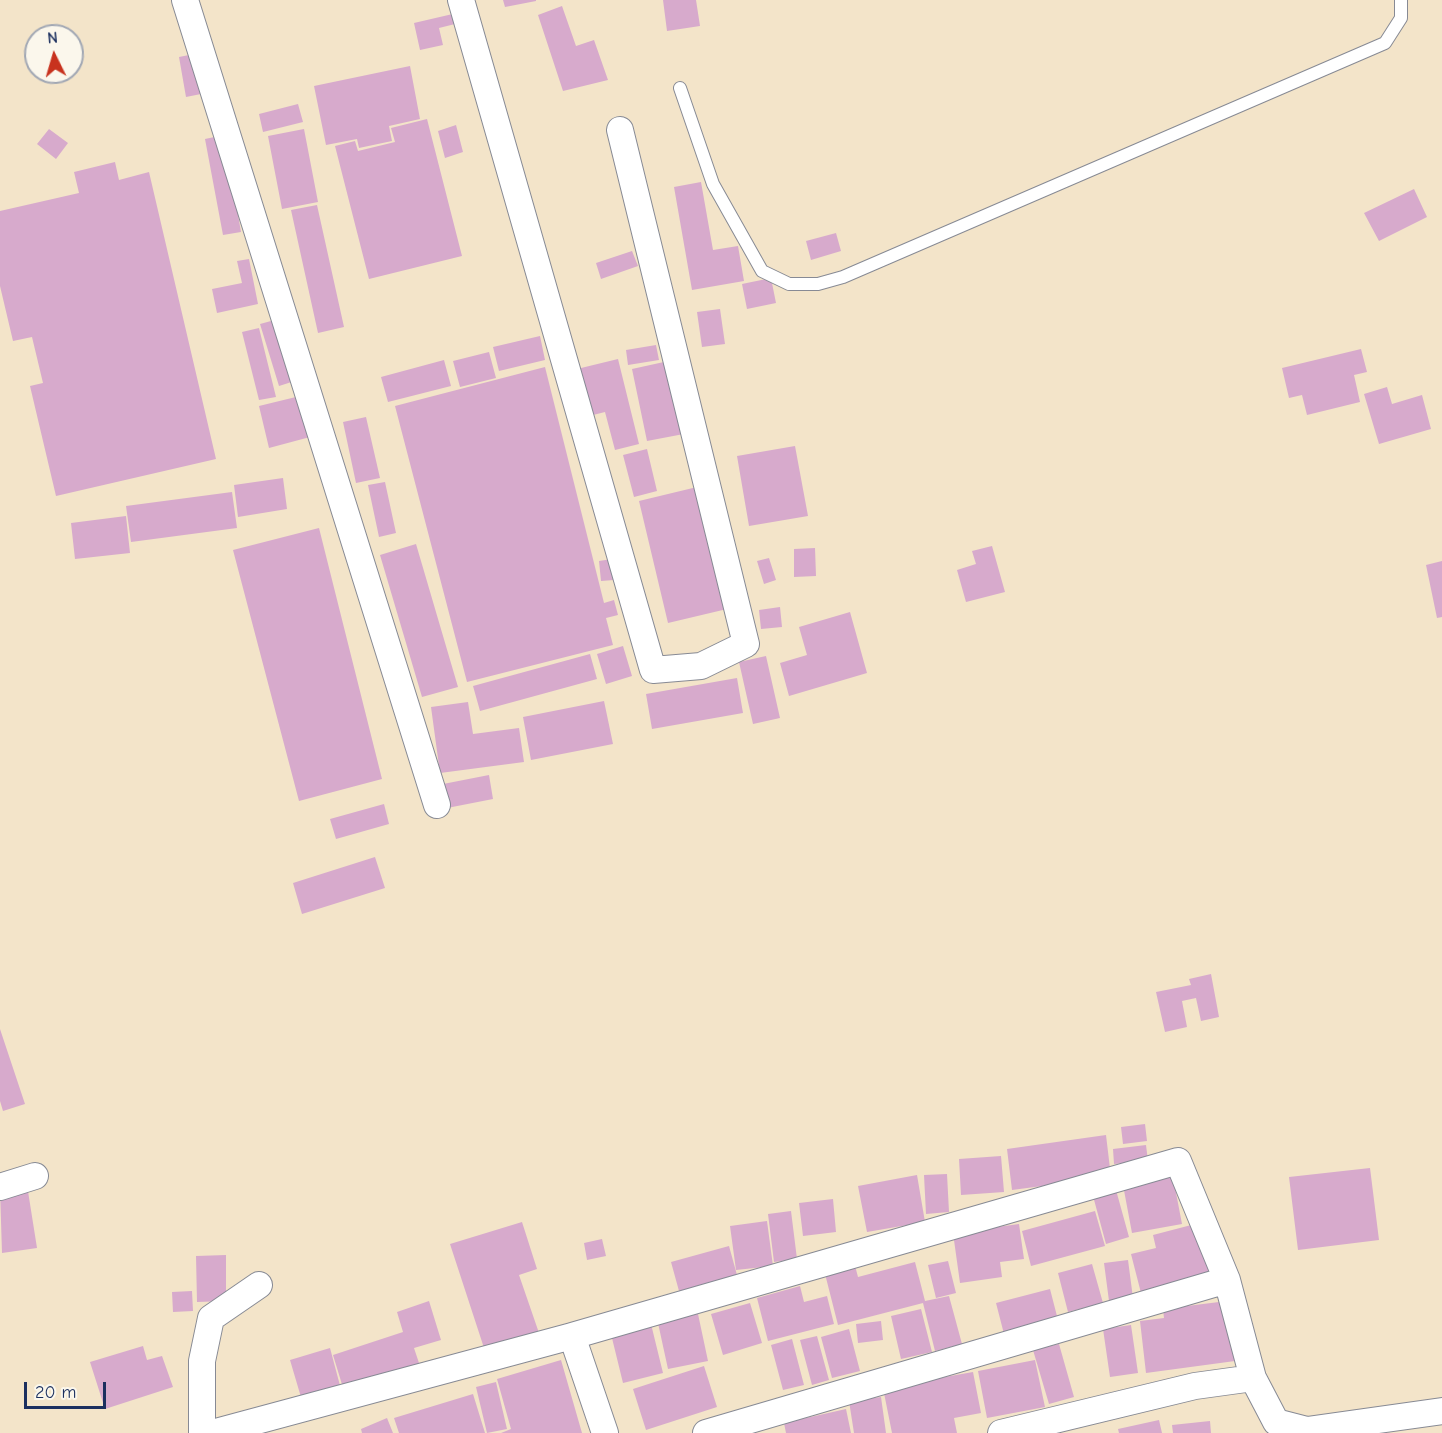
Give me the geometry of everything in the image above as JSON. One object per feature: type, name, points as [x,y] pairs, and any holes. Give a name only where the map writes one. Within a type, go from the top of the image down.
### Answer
[{"type":"street","points":[[185,0],[437,805]]},
{"type":"street","points":[[461,0],[653,670],[700,666],[746,645],[620,130]]},
{"type":"street","points":[[212,1433],[572,1336],[1178,1161],[1227,1281],[1253,1378],[1276,1422],[1306,1430],[1442,1412]]},
{"type":"street","points":[[0,1187],[35,1176]]},
{"type":"street","points":[[706,1433],[1227,1281]]},
{"type":"street","points":[[202,1433],[202,1361],[211,1318],[259,1285]]},
{"type":"street","points":[[572,1336],[605,1433]]},
{"type":"street","points":[[1001,1433],[1195,1386],[1253,1378]]},
{"type":"lane","points":[[680,88],[713,184],[762,271],[789,284],[818,284],[843,277],[1385,43],[1401,18],[1401,0]]},
{"type":"building","points":[[503,0],[536,0],[536,1],[505,7]]},
{"type":"building","points":[[663,0],[696,0],[700,26],[667,31]]},
{"type":"building","points":[[562,6],[576,46],[594,40],[608,80],[563,91],[538,15]]},
{"type":"building","points":[[457,13],[459,23],[439,28],[443,45],[420,50],[414,23]]},
{"type":"building","points":[[194,54],[201,94],[186,97],[179,57]]},
{"type":"building","points":[[410,66],[420,119],[389,126],[392,141],[359,148],[357,139],[326,145],[314,86]]},
{"type":"building","points":[[298,104],[303,122],[263,132],[259,114]]},
{"type":"building","points":[[427,119],[462,256],[369,279],[335,146],[355,141],[358,151],[395,142],[391,128]]},
{"type":"building","points":[[456,125],[463,152],[445,158],[438,131]]},
{"type":"building","points":[[49,129],[68,143],[56,159],[37,144]]},
{"type":"building","points":[[304,129],[318,202],[282,209],[268,136]]},
{"type":"building","points":[[224,135],[241,232],[223,235],[205,139]]},
{"type":"building","points":[[115,162],[119,180],[149,172],[216,459],[56,496],[30,386],[43,383],[32,337],[13,341],[0,286],[0,211],[79,193],[74,172]]},
{"type":"building","points":[[701,182],[713,250],[738,246],[744,281],[692,290],[674,187]]},
{"type":"building","points":[[1414,189],[1427,217],[1379,241],[1364,213]]},
{"type":"building","points":[[317,205],[344,327],[318,333],[291,210]]},
{"type":"building","points":[[836,233],[841,251],[811,260],[806,241]]},
{"type":"building","points":[[632,251],[638,266],[601,279],[596,263]]},
{"type":"building","points":[[249,259],[258,304],[217,313],[212,289],[242,283],[237,261]]},
{"type":"building","points":[[771,278],[776,303],[747,309],[742,284]]},
{"type":"building","points":[[720,309],[725,344],[702,347],[697,312]]},
{"type":"building","points":[[282,318],[301,379],[279,386],[260,324]]},
{"type":"building","points":[[259,328],[276,397],[259,400],[242,332]]},
{"type":"building","points":[[540,336],[545,360],[499,371],[493,347]]},
{"type":"building","points":[[656,345],[659,360],[628,365],[626,350]]},
{"type":"building","points":[[1361,349],[1367,372],[1354,375],[1360,402],[1307,415],[1302,395],[1289,398],[1282,368]]},
{"type":"building","points":[[489,352],[496,378],[460,387],[453,361]]},
{"type":"building","points":[[618,359],[639,444],[615,450],[605,412],[589,416],[577,369]]},
{"type":"building","points":[[444,360],[451,386],[388,402],[381,377]]},
{"type":"building","points":[[673,360],[689,433],[647,441],[632,369]]},
{"type":"building","points":[[545,367],[604,603],[614,600],[618,615],[606,618],[613,645],[467,682],[395,406]]},
{"type":"building","points":[[1387,387],[1392,404],[1422,395],[1431,429],[1379,444],[1364,394]]},
{"type":"building","points":[[300,396],[310,437],[269,448],[259,406]]},
{"type":"building","points":[[366,417],[380,478],[356,483],[343,422]]},
{"type":"building","points":[[795,446],[808,516],[749,526],[737,456]]},
{"type":"building","points":[[647,449],[657,491],[634,497],[623,455]]},
{"type":"building","points":[[283,478],[287,509],[238,517],[234,485]]},
{"type":"building","points":[[385,482],[396,533],[379,537],[368,485]]},
{"type":"building","points":[[697,487],[727,609],[668,623],[639,501]]},
{"type":"building","points":[[232,492],[237,528],[131,542],[126,506]]},
{"type":"building","points":[[126,516],[130,553],[75,559],[71,523]]},
{"type":"building","points":[[319,528],[382,779],[299,801],[233,550]]},
{"type":"building","points":[[416,544],[458,687],[422,697],[380,555]]},
{"type":"building","points":[[992,546],[1005,592],[966,602],[957,570],[976,564],[972,551]]},
{"type":"building","points":[[815,548],[816,576],[794,577],[794,549]]},
{"type":"building","points":[[769,558],[776,580],[764,584],[757,561]]},
{"type":"building","points":[[612,559],[614,580],[601,581],[599,561]]},
{"type":"building","points":[[1442,561],[1442,617],[1437,618],[1426,565]]},
{"type":"building","points":[[780,607],[782,627],[761,629],[759,610]]},
{"type":"building","points":[[850,612],[867,673],[789,696],[780,663],[807,655],[799,627]]},
{"type":"building","points":[[623,646],[632,676],[606,684],[597,654]]},
{"type":"building","points":[[590,654],[597,679],[480,711],[473,686]]},
{"type":"building","points":[[766,656],[780,718],[753,724],[739,662]]},
{"type":"building","points":[[737,678],[743,713],[652,729],[646,694]]},
{"type":"building","points":[[604,701],[613,744],[531,760],[523,717]]},
{"type":"building","points":[[468,702],[473,734],[519,728],[524,762],[440,773],[431,707]]},
{"type":"building","points":[[489,775],[493,799],[442,809],[438,785]]},
{"type":"building","points":[[384,804],[389,824],[336,839],[330,819]]},
{"type":"building","points":[[375,857],[385,888],[302,914],[293,883]]},
{"type":"building","points":[[1211,974],[1219,1017],[1201,1021],[1196,998],[1182,1001],[1187,1027],[1165,1032],[1156,992],[1191,985],[1189,979]]},
{"type":"building","points":[[0,1029],[25,1104],[3,1111],[0,1101]]},
{"type":"building","points":[[1145,1124],[1147,1141],[1123,1144],[1121,1127]]},
{"type":"building","points":[[1106,1135],[1111,1177],[1012,1190],[1007,1149]]},
{"type":"building","points":[[1146,1145],[1148,1161],[1114,1164],[1113,1149]]},
{"type":"building","points":[[1001,1156],[1004,1192],[961,1195],[959,1159]]},
{"type":"building","points":[[1370,1168],[1379,1240],[1298,1250],[1289,1177]]},
{"type":"building","points":[[947,1174],[949,1212],[926,1214],[924,1175]]},
{"type":"building","points":[[917,1175],[925,1222],[867,1232],[858,1186]]},
{"type":"building","points":[[1173,1177],[1182,1224],[1132,1233],[1123,1185]]},
{"type":"building","points":[[27,1185],[37,1248],[2,1253],[0,1189]]},
{"type":"building","points":[[1116,1190],[1129,1237],[1106,1244],[1093,1196]]},
{"type":"building","points":[[833,1199],[836,1232],[803,1236],[799,1203]]},
{"type":"building","points":[[791,1211],[797,1259],[774,1262],[768,1214]]},
{"type":"building","points":[[1095,1211],[1105,1246],[1031,1266],[1022,1231]]},
{"type":"building","points":[[767,1221],[773,1266],[736,1270],[730,1226]]},
{"type":"building","points":[[522,1222],[537,1269],[519,1275],[539,1333],[485,1351],[450,1244]]},
{"type":"building","points":[[1199,1223],[1212,1274],[1141,1293],[1131,1254],[1156,1248],[1153,1235]]},
{"type":"building","points":[[1019,1224],[1024,1259],[1000,1262],[1002,1277],[960,1283],[953,1233]]},
{"type":"building","points":[[602,1239],[606,1256],[587,1260],[584,1243]]},
{"type":"building","points":[[729,1246],[737,1275],[679,1291],[671,1262]]},
{"type":"building","points":[[226,1255],[226,1301],[197,1302],[196,1256]]},
{"type":"building","points":[[853,1258],[858,1277],[915,1262],[925,1301],[949,1296],[962,1344],[935,1351],[923,1303],[838,1325],[823,1266]]},
{"type":"building","points":[[1128,1260],[1133,1298],[1109,1301],[1104,1263]]},
{"type":"building","points":[[948,1261],[956,1293],[936,1298],[928,1265]]},
{"type":"building","points":[[1092,1264],[1103,1303],[1068,1312],[1058,1273]]},
{"type":"building","points":[[800,1286],[804,1302],[827,1296],[834,1324],[768,1341],[757,1298]]},
{"type":"building","points":[[1050,1289],[1058,1320],[1004,1334],[996,1303]]},
{"type":"building","points":[[192,1291],[193,1311],[173,1312],[172,1292]]},
{"type":"building","points":[[429,1301],[441,1340],[414,1348],[420,1366],[344,1391],[333,1355],[403,1332],[397,1312]]},
{"type":"building","points":[[1227,1301],[1235,1361],[1146,1373],[1140,1321],[1164,1318],[1163,1309]]},
{"type":"building","points":[[750,1303],[762,1343],[723,1355],[711,1314]]},
{"type":"building","points":[[921,1309],[932,1352],[901,1359],[891,1316]]},
{"type":"building","points":[[698,1314],[708,1361],[668,1369],[658,1323]]},
{"type":"building","points":[[881,1321],[883,1340],[858,1343],[856,1324]]},
{"type":"building","points":[[651,1324],[663,1373],[623,1383],[611,1334]]},
{"type":"building","points":[[1131,1325],[1138,1373],[1110,1377],[1103,1329]]},
{"type":"building","points":[[849,1329],[860,1371],[832,1378],[821,1337]]},
{"type":"building","points":[[817,1336],[829,1380],[812,1385],[800,1340]]},
{"type":"building","points":[[792,1339],[804,1385],[783,1390],[771,1345]]},
{"type":"building","points":[[1059,1344],[1074,1397],[1049,1404],[1033,1350]]},
{"type":"building","points":[[143,1346],[147,1360],[162,1356],[173,1387],[105,1409],[90,1362]]},
{"type":"building","points":[[330,1348],[342,1393],[303,1404],[290,1360]]},
{"type":"building","points":[[561,1360],[582,1433],[501,1433],[511,1429],[497,1379]]},
{"type":"building","points":[[1035,1360],[1045,1407],[987,1418],[978,1371]]},
{"type":"building","points":[[704,1366],[717,1407],[646,1430],[633,1389]]},
{"type":"building","points":[[973,1372],[981,1413],[954,1418],[957,1433],[892,1433],[883,1388]]},
{"type":"building","points":[[496,1382],[507,1429],[487,1433],[476,1387]]},
{"type":"building","points":[[473,1394],[485,1433],[399,1433],[394,1418]]},
{"type":"building","points":[[881,1397],[886,1433],[854,1433],[849,1401]]},
{"type":"building","points":[[846,1409],[851,1433],[786,1433],[784,1423]]},
{"type":"building","points":[[387,1418],[393,1433],[362,1433],[361,1429]]},
{"type":"building","points":[[1159,1420],[1162,1433],[1119,1433],[1118,1429]]},
{"type":"building","points":[[1210,1421],[1211,1433],[1173,1433],[1172,1425]]}]
